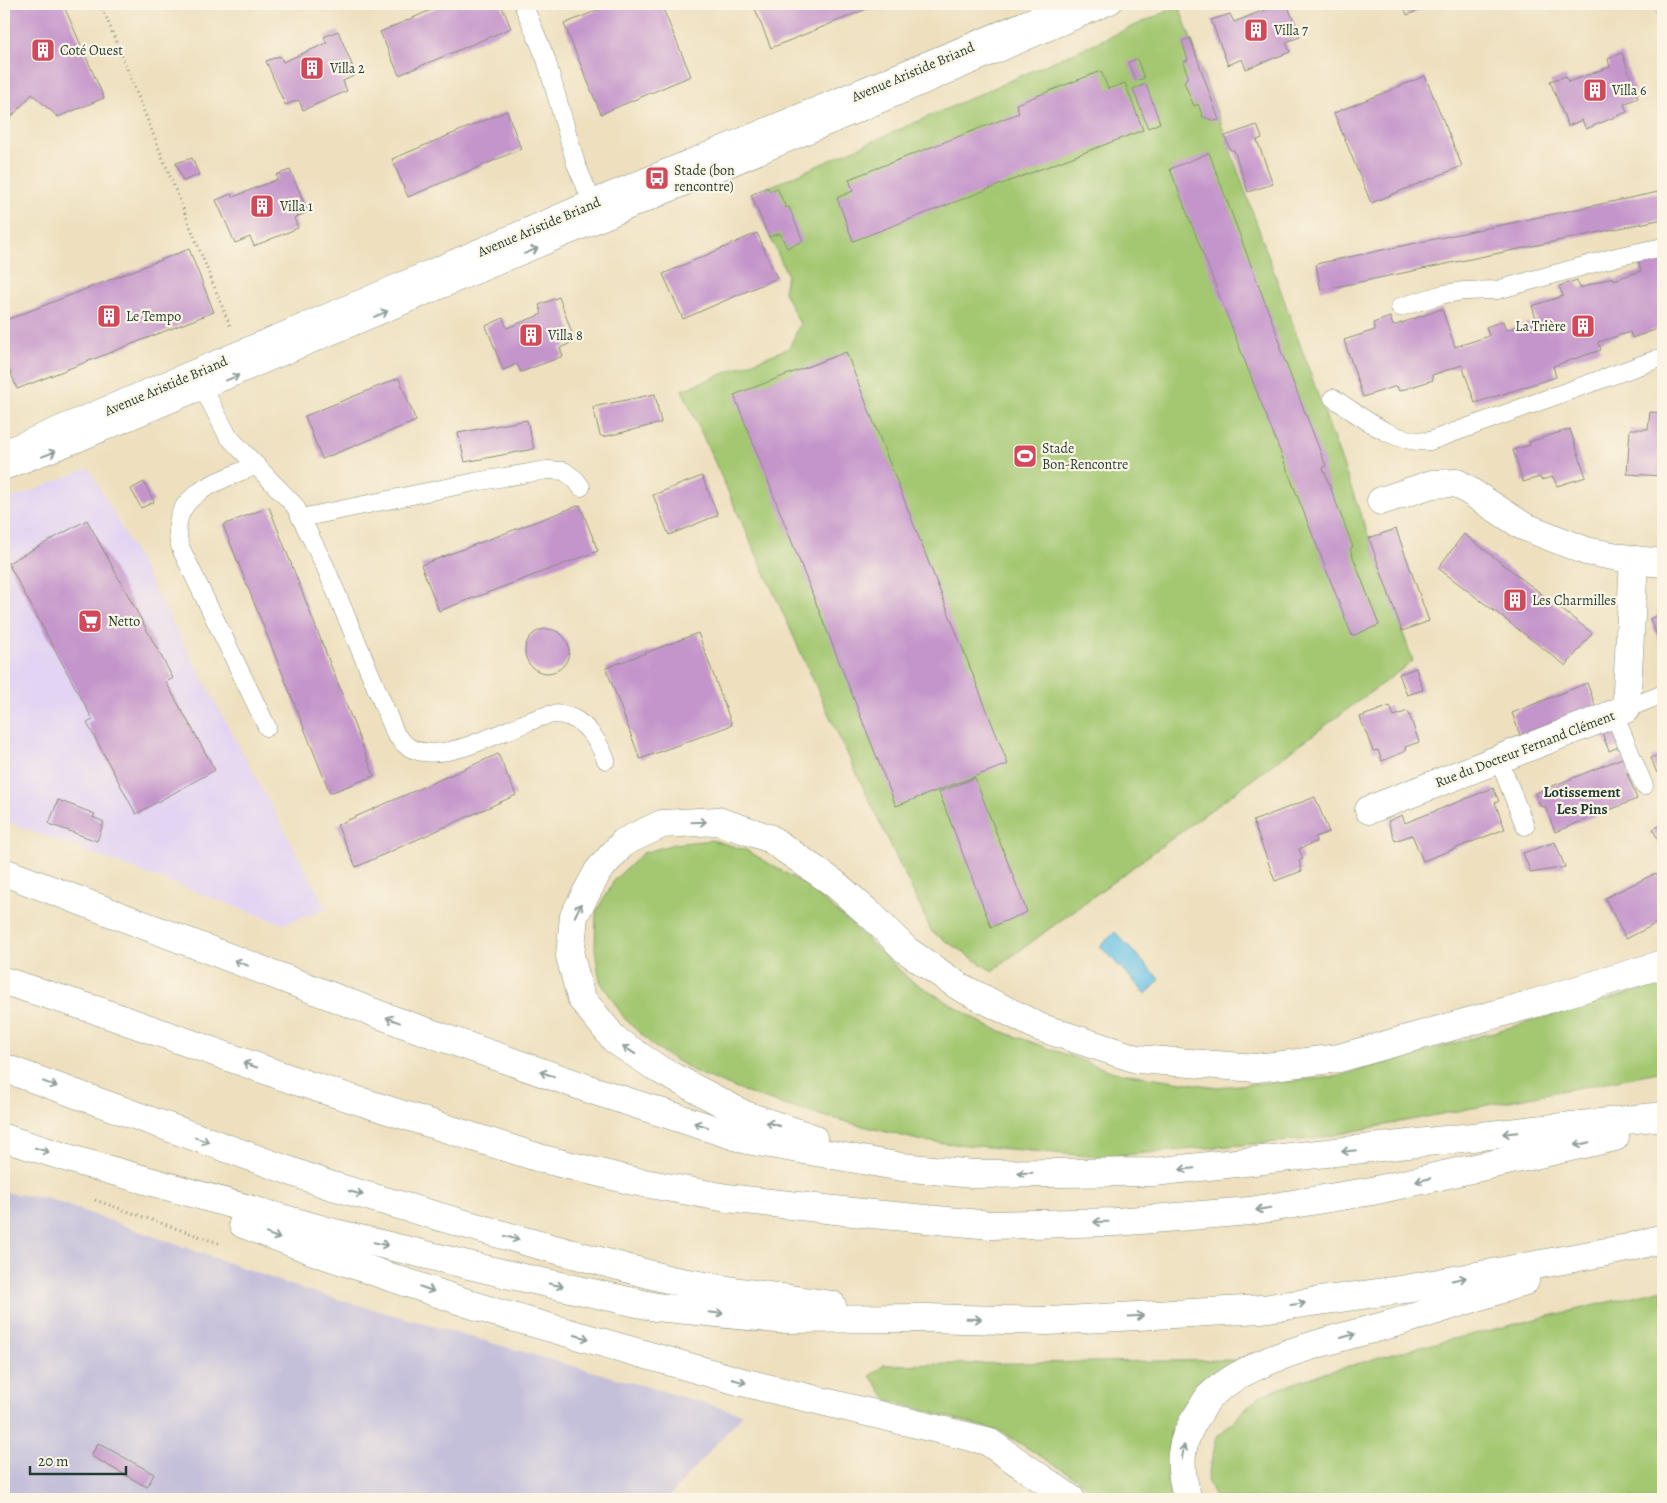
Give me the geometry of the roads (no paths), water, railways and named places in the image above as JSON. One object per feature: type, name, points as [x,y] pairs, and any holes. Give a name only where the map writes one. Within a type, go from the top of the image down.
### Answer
[{"type":"main road","name":"Avenue Aristide Briand","points":[[4,454],[200,381],[242,354],[593,204],[1076,4]]},
{"type":"main road","points":[[1381,501],[1432,484],[1456,483],[1523,526],[1586,551],[1634,560],[1663,563]]},
{"type":"main road","name":"Rue du Docteur Fernand Clément","points":[[1369,810],[1620,712],[1634,560]]},
{"type":"main road","points":[[902,1168],[745,1115],[660,1070],[615,1040],[581,998],[570,956],[574,916],[598,872],[624,842],[662,824],[718,821],[769,838],[834,883],[874,918],[906,950],[960,987],[1039,1027],[1137,1059],[1256,1068],[1339,1058],[1524,1006],[1663,964]]},
{"type":"main road","points":[[4,872],[399,1022],[604,1094],[747,1140],[902,1168],[973,1174],[1154,1172],[1663,1116]]},
{"type":"main road","points":[[4,973],[96,1010]]},
{"type":"main road","points":[[4,981],[96,1010],[296,1081],[542,1159],[624,1179],[727,1198],[862,1214],[991,1224],[1116,1222],[1250,1211],[1372,1192],[1663,1126]]},
{"type":"main road","points":[[4,1068],[329,1186],[528,1242],[671,1280],[734,1291],[925,1318]]},
{"type":"main road","points":[[4,1138],[81,1162],[331,1232],[506,1274],[656,1307],[777,1319],[925,1318],[1048,1321],[1262,1309],[1406,1289],[1628,1248]]},
{"type":"main road","points":[[81,1162],[319,1253],[491,1311],[742,1382],[987,1441],[1071,1499]]},
{"type":"main road","points":[[1188,1499],[1183,1483],[1181,1456],[1188,1428],[1209,1398],[1236,1377],[1282,1356],[1444,1308],[1663,1238]]},
{"type":"lane","points":[[524,4],[546,59],[576,164],[593,204]]},
{"type":"lane","points":[[4,471],[80,442],[200,381],[859,113],[1113,4]]},
{"type":"lane","points":[[1400,307],[1444,294],[1497,290],[1620,256],[1663,247]]},
{"type":"lane","points":[[1333,398],[1395,435],[1417,441],[1430,441],[1663,357]]},
{"type":"lane","points":[[200,381],[228,436],[296,506],[325,566],[396,735],[406,746],[428,753],[456,750],[534,720],[552,715],[564,715],[573,718],[592,734],[600,745],[606,760]]},
{"type":"lane","points":[[256,465],[204,489],[190,498],[184,506],[178,524],[178,536],[182,551],[267,727]]},
{"type":"lane","points":[[302,518],[491,479],[546,470],[564,472],[576,480],[581,487]]},
{"type":"lane","points":[[1644,786],[1620,712],[1663,694]]},
{"type":"lane","points":[[1499,760],[1525,826]]},
{"type":"water","points":[[1115,932],[1160,980],[1146,994],[1100,946]]},
{"type":"place","name":"Villa 7","points":[[1256,30]]},
{"type":"place","name":"Coté Ouest","points":[[43,50]]},
{"type":"place","name":"Villa 2","points":[[312,68]]},
{"type":"place","name":"Villa 6","points":[[1595,90]]},
{"type":"place","name":"Stade (bon rencontre)","points":[[657,178]]},
{"type":"place","name":"Villa 1","points":[[262,206]]},
{"type":"place","name":"Le Tempo","points":[[109,316]]},
{"type":"place","name":"La Trière","points":[[1583,326]]},
{"type":"place","name":"Villa 8","points":[[531,335]]},
{"type":"place","name":"Stade Bon-Rencontre","points":[[1025,456]]},
{"type":"place","name":"Les Charmilles","points":[[1515,600]]},
{"type":"place","name":"Netto","points":[[90,621]]},
{"type":"district","name":"Lotissement Les Pins","points":[[1582,800]]}]
